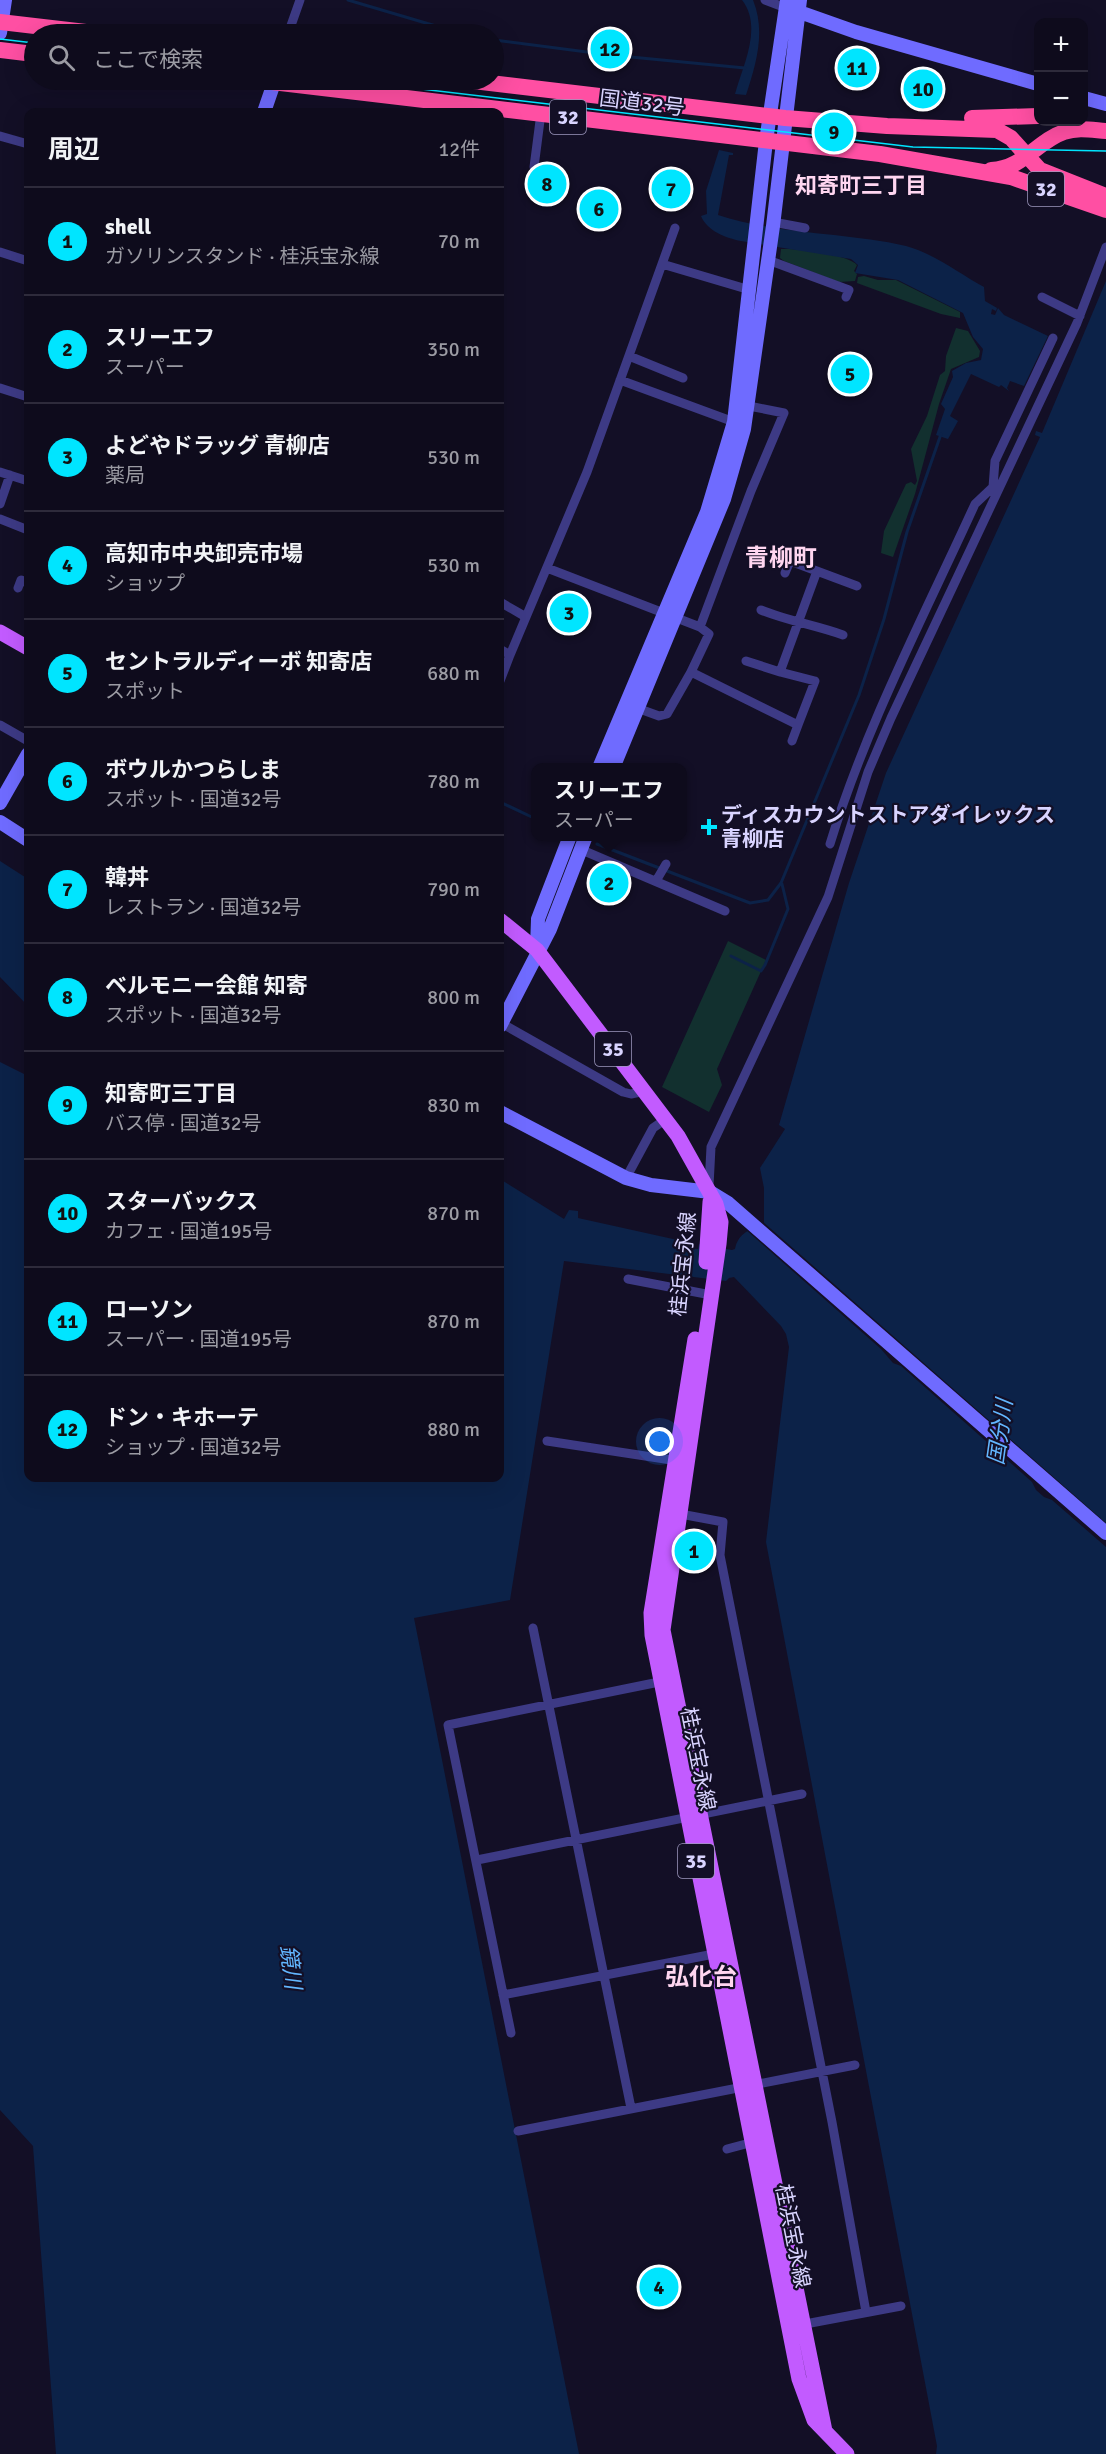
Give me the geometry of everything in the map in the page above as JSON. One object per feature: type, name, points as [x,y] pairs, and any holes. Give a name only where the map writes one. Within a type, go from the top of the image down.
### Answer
[{"type":"highway","points":[[1,26],[24,28]]},
{"type":"highway","points":[[0,50],[24,53]]},
{"type":"highway","name":"国道32号","points":[[504,85],[777,117],[851,123]]},
{"type":"highway","name":"国道32号","points":[[330,90],[454,108]]},
{"type":"highway","name":"国道32号","points":[[504,111],[542,113],[880,154],[984,171]]},
{"type":"highway","points":[[851,123],[1034,116]]},
{"type":"highway","name":"32","points":[[851,123],[997,130],[1011,138],[1047,175],[1106,196]]},
{"type":"highway","points":[[1088,124],[1106,129]]},
{"type":"highway","points":[[984,171],[1010,166],[1028,157],[1066,131],[1106,129]]},
{"type":"highway","name":"32","points":[[984,171],[1029,183],[1106,210]]},
{"type":"main road","points":[[0,632],[24,646]]},
{"type":"main road","name":"桂浜宝永線","points":[[504,923],[537,950],[666,1119],[710,1192],[714,1243],[674,1513],[664,1613],[667,1681],[796,2326],[825,2431],[847,2454]]},
{"type":"street","points":[[1,26],[5,0]]},
{"type":"street","points":[[292,24],[300,0]]},
{"type":"street","points":[[765,0],[793,5],[856,32],[1034,83]]},
{"type":"street","points":[[615,763],[637,708],[713,494],[734,423],[766,141],[777,117],[793,5]]},
{"type":"street","points":[[265,108],[271,90]]},
{"type":"street","points":[[1088,100],[1106,105]]},
{"type":"street","points":[[534,167],[542,113]]},
{"type":"street","points":[[601,763],[724,499],[749,406],[783,143],[777,117]]},
{"type":"street","points":[[0,136],[24,143]]},
{"type":"street","points":[[773,224],[805,228]]},
{"type":"street","points":[[504,671],[587,472],[675,228]]},
{"type":"street","points":[[710,1192],[711,1147],[828,897],[868,772],[996,488],[1080,316],[1106,247]]},
{"type":"street","points":[[0,252],[24,259]]},
{"type":"street","points":[[768,258],[849,290],[846,297]]},
{"type":"street","points":[[662,264],[750,290]]},
{"type":"street","points":[[1042,297],[1080,316]]},
{"type":"street","points":[[996,488],[995,461],[1053,338]]},
{"type":"street","points":[[629,356],[683,378]]},
{"type":"street","points":[[620,380],[734,423]]},
{"type":"street","points":[[0,388],[24,396]]},
{"type":"street","points":[[700,627],[751,491],[784,413],[749,406]]},
{"type":"street","points":[[0,471],[24,480]]},
{"type":"street","points":[[0,504],[10,475]]},
{"type":"street","points":[[830,844],[857,765],[975,504],[996,488]]},
{"type":"street","points":[[0,519],[24,528]]},
{"type":"street","points":[[785,573],[790,561],[857,586]]},
{"type":"street","points":[[547,568],[669,617],[700,627],[710,634],[668,714],[659,716],[637,708]]},
{"type":"street","points":[[780,672],[817,571]]},
{"type":"street","points":[[18,588],[21,580],[24,581]]},
{"type":"street","points":[[504,604],[526,616]]},
{"type":"street","points":[[761,610],[792,622],[843,635]]},
{"type":"street","points":[[504,651],[510,655]]},
{"type":"street","points":[[746,661],[815,681],[792,741]]},
{"type":"street","points":[[691,672],[798,724]]},
{"type":"street","points":[[0,725],[24,739]]},
{"type":"street","points":[[0,802],[24,761]]},
{"type":"street","points":[[0,822],[24,837]]},
{"type":"street","points":[[537,950],[538,919],[568,841]]},
{"type":"street","points":[[504,1011],[550,929],[585,841]]},
{"type":"street","points":[[582,850],[725,911]]},
{"type":"street","points":[[656,881],[666,864]]},
{"type":"street","points":[[504,1019],[623,1092],[631,1094],[645,1091]]},
{"type":"street","points":[[504,1114],[626,1179],[651,1185],[710,1192],[748,1218],[1106,1533]]},
{"type":"street","points":[[626,1179],[653,1128],[666,1119]]},
{"type":"street","points":[[628,1280],[708,1288]]},
{"type":"street","points":[[547,1441],[681,1462]]},
{"type":"street","points":[[674,1513],[723,1522],[720,1555],[822,2072],[866,2312]]},
{"type":"street","points":[[533,1628],[631,2109]]},
{"type":"street","points":[[511,2033],[448,1725],[667,1681]]},
{"type":"street","points":[[477,1860],[802,1794]]},
{"type":"street","points":[[503,1995],[721,1953]]},
{"type":"street","points":[[518,2131],[855,2065]]},
{"type":"street","points":[[727,2149],[759,2141]]},
{"type":"street","points":[[796,2326],[901,2306]]},
{"type":"green space","points":[[781,249],[821,252],[851,261],[857,265],[854,271],[857,274],[855,281],[839,282],[784,261],[780,258]]},
{"type":"green space","points":[[864,276],[878,280],[896,280],[960,312],[960,318],[941,314],[857,283],[858,277]]},
{"type":"green space","points":[[956,328],[968,331],[980,351],[979,357],[951,369],[939,404],[915,494],[893,557],[881,553],[884,531],[906,484],[911,482],[915,485],[917,481],[911,449],[927,416],[940,375],[945,371],[946,356]]},
{"type":"green space","points":[[728,941],[766,960],[717,1069],[722,1085],[709,1112],[662,1087]]},
{"type":"water","points":[[742,0],[753,0],[759,24],[756,60],[746,95],[735,94],[751,34],[751,22]]},
{"type":"water","points":[[719,150],[733,153],[733,155],[729,155],[718,215],[741,222],[883,241],[916,249],[984,287],[985,301],[997,308],[996,311],[992,309],[991,314],[995,315],[998,308],[1004,315],[1048,336],[1024,386],[1010,381],[1007,388],[1009,391],[1001,385],[999,387],[971,374],[950,416],[958,421],[948,439],[936,435],[945,409],[941,404],[953,377],[952,371],[966,363],[981,360],[983,349],[973,337],[963,313],[898,280],[855,273],[858,265],[851,259],[741,241],[712,230],[701,216],[707,214],[706,191]]},
{"type":"water","points":[[1106,281],[1106,2454],[936,2454],[937,2446],[766,1542],[789,1347],[786,1334],[734,1277],[726,1281],[564,1261],[510,1600],[414,1618],[579,2454],[56,2454],[33,2146],[0,2110],[0,1062],[24,1074],[24,1482],[504,1482],[504,1182],[564,1219],[569,1210],[578,1211],[578,1218],[691,1243],[691,1248],[698,1249],[699,1244],[735,1249],[742,1235],[764,1223],[764,1188],[760,1168],[785,1129],[779,1125],[849,883],[886,773],[1040,437],[1035,435],[1036,431],[1042,433]]},
{"type":"water","points":[[0,861],[24,876],[24,1002],[0,977]]},
{"type":"pier","points":[[761,1220],[1106,1523],[1106,1547],[1052,1500],[1036,1490],[1032,1482],[901,1366],[893,1363],[881,1349],[745,1229]]},
{"type":"waterway","points":[[348,0],[429,24]]},
{"type":"waterway","points":[[504,41],[610,55],[745,68]]},
{"type":"waterway","points":[[597,844],[750,903],[768,900],[781,883],[859,695],[884,619],[907,532],[941,434]]},
{"type":"waterway","points":[[504,804],[531,817]]},
{"type":"waterway","points":[[731,956],[761,971],[788,909],[782,884]]},
{"type":"tram line","points":[[0,39],[24,42]]},
{"type":"tram line","points":[[430,90],[913,147],[1106,151]]},
{"type":"place","name":"ドン・キホーテ","points":[[610,49]]},
{"type":"place","name":"ローソン","points":[[857,68]]},
{"type":"place","name":"スターバックス","points":[[923,89]]},
{"type":"place","name":"知寄町三丁目","points":[[834,132]]},
{"type":"place","name":"ベルモニー会館 知寄","points":[[547,184]]},
{"type":"place","name":"韓丼","points":[[671,189]]},
{"type":"place","name":"ボウルかつらしま","points":[[599,209]]},
{"type":"place","name":"セントラルディーボ 知寄店","points":[[850,374]]},
{"type":"place","name":"よどやドラッグ 青柳店","points":[[569,613]]},
{"type":"place","name":"ディスカウントストアダイレックス 青柳店","points":[[709,827]]},
{"type":"place","name":"スリーエフ","points":[[609,883]]},
{"type":"place","name":"shell","points":[[694,1551]]},
{"type":"place","name":"高知市中央卸売市場","points":[[659,2287]]},
{"type":"district","name":"知寄町三丁目","points":[[861,185]]},
{"type":"district","name":"青柳町","points":[[781,558]]},
{"type":"district","name":"弘化台","points":[[701,1977]]},
{"type":"water label","name":"国分川","points":[[1000,1432]]},
{"type":"water label","name":"鏡川","points":[[291,1967]]}]
